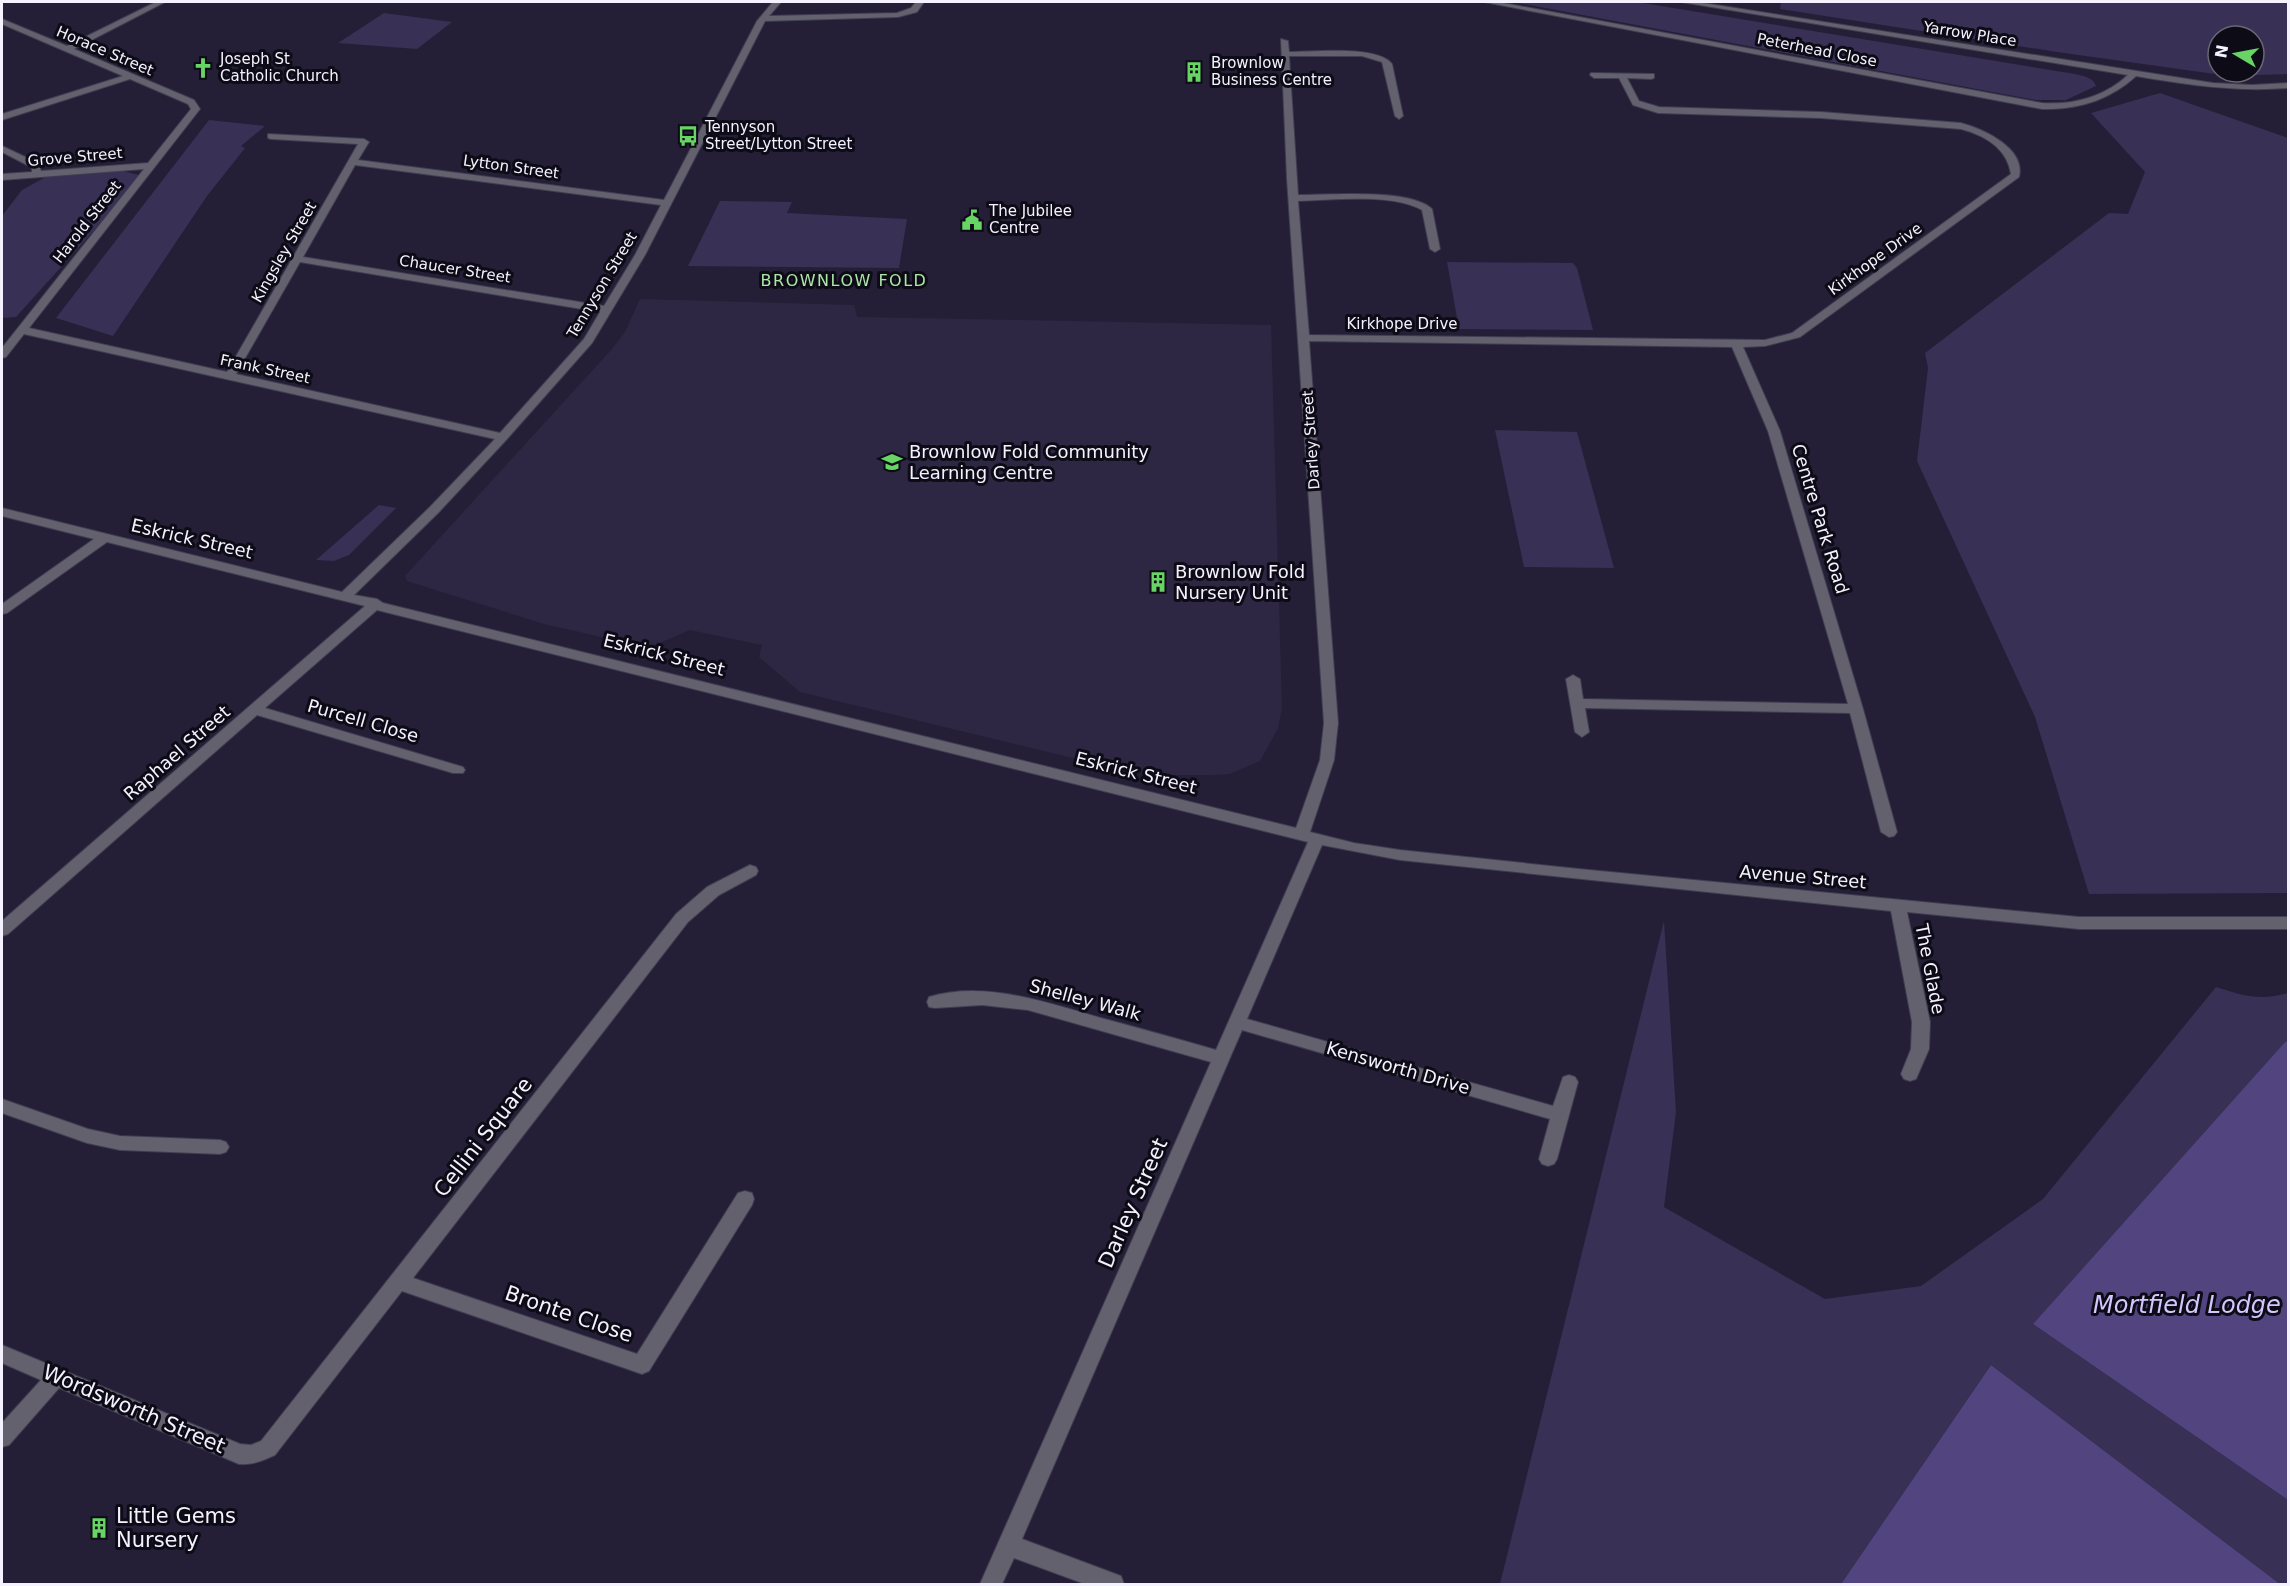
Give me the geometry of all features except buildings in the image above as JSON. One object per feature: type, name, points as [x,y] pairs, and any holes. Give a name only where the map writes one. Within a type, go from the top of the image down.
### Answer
[{"type":"street","points":[[68,49],[161,2]]},
{"type":"street","name":"Tennyson Street","points":[[346,596],[434,510],[567,368],[608,310],[640,255],[665,203],[764,19],[777,2]]},
{"type":"street","points":[[764,19],[898,15],[914,10],[920,2]]},
{"type":"street","name":"Peterhead Close","points":[[1488,2],[2042,106],[2076,105],[2122,87],[2134,74]]},
{"type":"street","name":"Yarrow Place","points":[[1685,2],[2213,86],[2252,88],[2289,86]]},
{"type":"street","name":"Horace Street","points":[[2,21],[191,102],[196,108]]},
{"type":"street","name":"Darley Street","points":[[991,1584],[1236,1022],[1309,837],[1328,760],[1331,723],[1284,41]]},
{"type":"street","points":[[1285,54],[1362,54],[1385,60],[1388,64],[1399,116]]},
{"type":"street","points":[[1594,75],[1651,76]]},
{"type":"street","name":"Kirkhope Drive","points":[[1304,338],[1765,343],[1797,335],[1881,272],[2010,182],[2017,171],[2014,163],[1992,137],[1961,126],[1821,115],[1673,112],[1648,108],[1636,103],[1622,75]]},
{"type":"street","points":[[2,117],[131,76]]},
{"type":"street","name":"Harold Street","points":[[2,355],[196,108]]},
{"type":"street","name":"Kingsley Street","points":[[230,376],[364,142],[271,136]]},
{"type":"street","points":[[2,149],[34,165],[37,170],[35,175]]},
{"type":"street","name":"Lytton Street","points":[[353,162],[665,203]]},
{"type":"street","name":"Grove Street","points":[[2,177],[151,166]]},
{"type":"street","points":[[1295,198],[1403,200],[1422,204],[1427,209],[1435,249]]},
{"type":"street","name":"Chaucer Street","points":[[298,259],[608,310]]},
{"type":"street","name":"Frank Street","points":[[21,330],[503,437]]},
{"type":"street","name":"Centre Park Road","points":[[1736,344],[1774,431],[1856,709],[1889,832]]},
{"type":"street","name":"Eskrick Street","points":[[2,512],[377,603],[1309,837]]},
{"type":"street","points":[[2,610],[104,538]]},
{"type":"street","name":"Raphael Street","points":[[2,930],[377,603]]},
{"type":"street","points":[[1573,679],[1582,732]]},
{"type":"street","points":[[1577,703],[1856,709]]},
{"type":"street","name":"Purcell Close","points":[[256,710],[458,770]]},
{"type":"street","name":"Avenue Street","points":[[1309,837],[1400,855],[2079,923],[2289,923]]},
{"type":"street","name":"Cellini Square","points":[[268,1448],[682,918],[713,891],[750,871]]},
{"type":"street","name":"The Glade","points":[[1898,906],[1921,1023],[1920,1049],[1910,1074]]},
{"type":"street","name":"Shelley Walk","points":[[935,1002],[964,997],[1001,999],[1028,1004],[1221,1058]]},
{"type":"street","name":"Kensworth Drive","points":[[1236,1022],[1559,1115]]},
{"type":"street","points":[[1548,1160],[1569,1082]]},
{"type":"street","points":[[2,1106],[87,1136],[120,1143],[220,1147]]},
{"type":"street","name":"Bronte Close","points":[[398,1281],[642,1365],[745,1199]]},
{"type":"street","name":"Wordsworth Street","points":[[2,1354],[239,1454],[252,1455],[268,1448]]},
{"type":"street","points":[[2,1438],[57,1376]]},
{"type":"street","points":[[1008,1545],[1113,1584]]},
{"type":"shaded area","points":[[1513,2],[1637,2],[2075,74],[2090,79],[2096,86],[2066,100],[2036,100]]},
{"type":"shaded area","points":[[1781,2],[2288,2],[2288,74],[2266,75],[2266,24],[2206,24],[2206,73],[1780,9]]},
{"type":"shaded area","points":[[384,13],[452,22],[417,49],[338,43]]},
{"type":"shaded area","points":[[2160,93],[2288,138],[2288,893],[2089,894],[2035,717],[1917,461],[1928,368],[1925,353],[2109,213],[2128,214],[2145,172],[2091,113]]},
{"type":"shaded area","points":[[209,120],[265,126],[241,146],[245,148],[207,196],[113,336],[56,318]]},
{"type":"shaded area","points":[[114,169],[143,176],[16,317],[2,318],[2,216],[22,190],[53,173]]},
{"type":"shaded area","points":[[720,201],[792,202],[787,213],[907,219],[899,268],[688,266]]},
{"type":"shaded area","points":[[1447,262],[1573,263],[1577,268],[1593,330],[1459,329]]},
{"type":"shaded area","name":"Brownlow Fold Community Learning Centre","points":[[640,299],[854,305],[857,317],[1271,325],[1282,709],[1278,728],[1260,761],[1230,774],[1213,775],[1162,775],[1098,764],[800,692],[759,657],[762,645],[690,630],[655,645],[632,644],[544,624],[407,581],[405,576],[612,349],[625,332]]},
{"type":"shaded area","points":[[1495,430],[1577,432],[1614,568],[1524,567]]},
{"type":"shaded area","points":[[379,505],[396,508],[349,555],[334,561],[316,560]]},
{"type":"shaded area","points":[[1664,921],[1676,1112],[1664,1207],[1825,1299],[1921,1286],[2043,1199],[2216,987],[2260,997],[2288,993],[2288,1041],[2033,1324],[2288,1500],[2288,1584],[2280,1584],[1991,1365],[1841,1584],[1500,1584]]},
{"type":"water","name":"Mortfield Lodge","points":[[2288,1041],[2288,1500],[2033,1324]]},
{"type":"water","points":[[1991,1365],[2280,1584],[1841,1584]]},
{"type":"place","name":"Joseph St Catholic Church","points":[[203,68]]},
{"type":"place","name":"Brownlow Business Centre","points":[[1194,72]]},
{"type":"place","name":"Tennyson Street/Lytton Street","points":[[688,136]]},
{"type":"place","name":"The Jubilee Centre","points":[[972,220]]},
{"type":"place","name":"Brownlow Fold Community Learning Centre","points":[[892,462]]},
{"type":"place","name":"Brownlow Fold Nursery Unit","points":[[1158,582]]},
{"type":"place","name":"Little Gems Nursery","points":[[99,1528]]},
{"type":"district","name":"BROWNLOW FOLD","points":[[844,280]]}]
